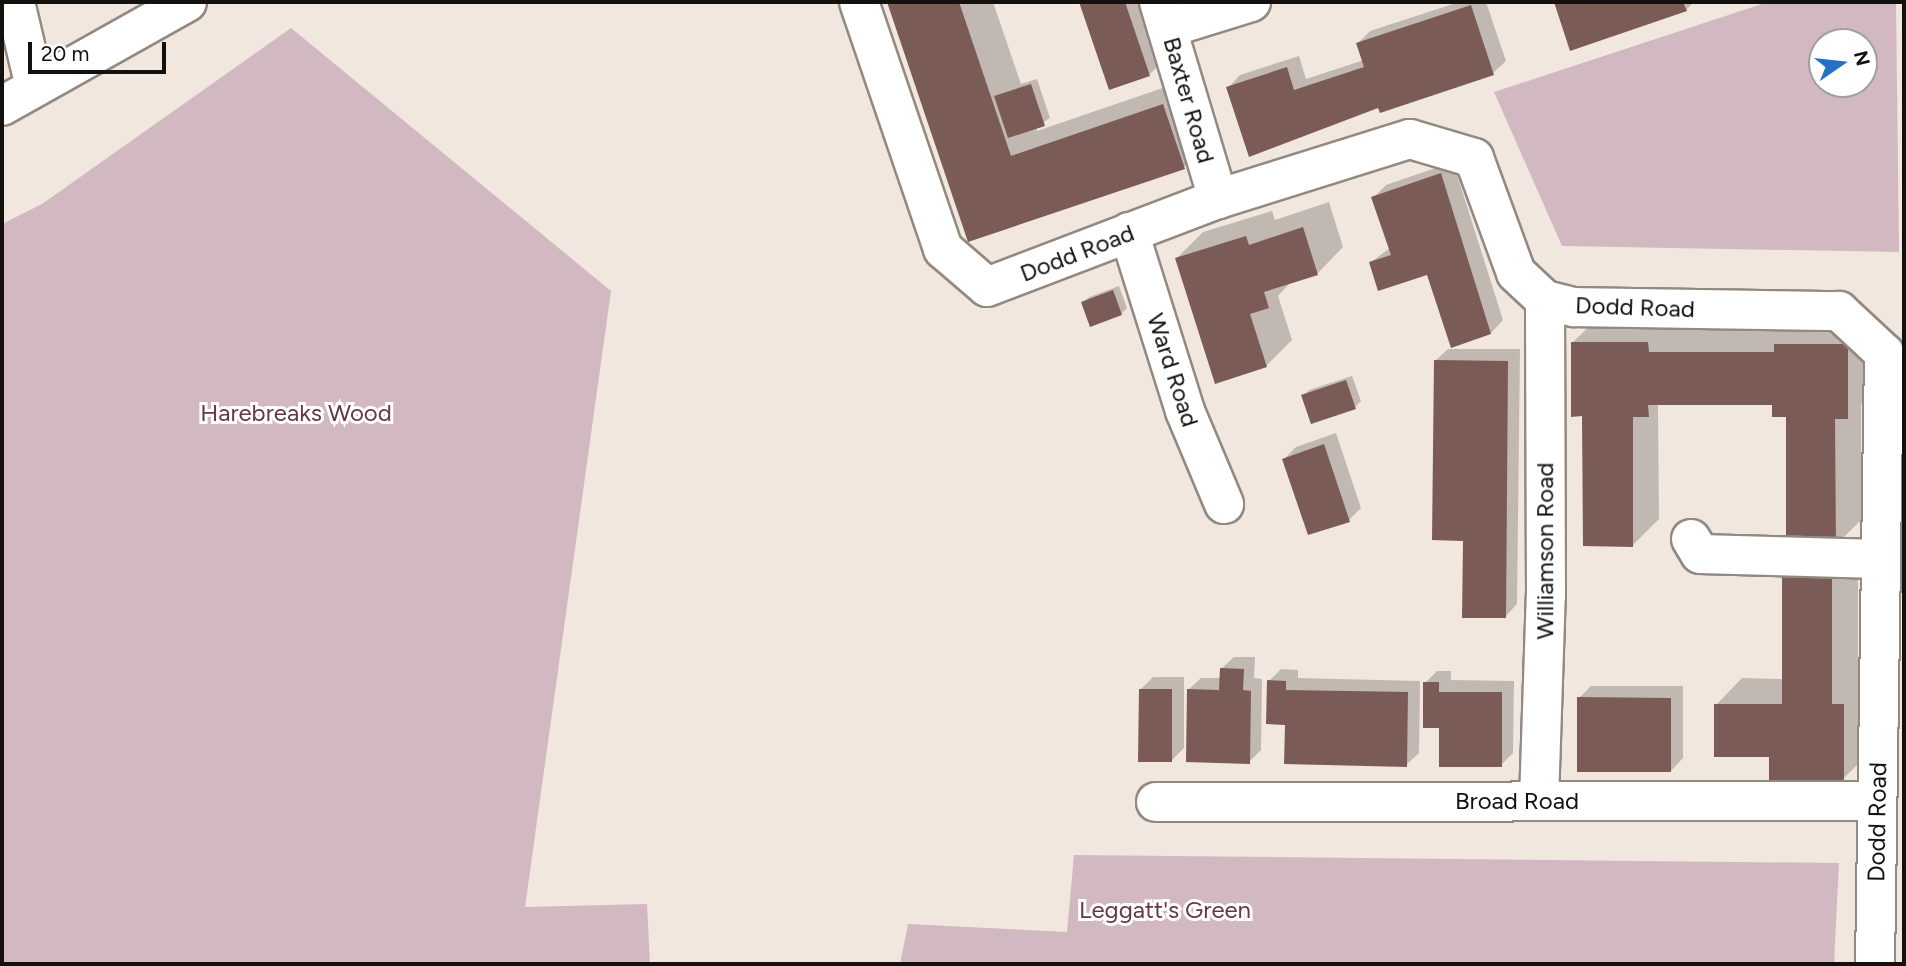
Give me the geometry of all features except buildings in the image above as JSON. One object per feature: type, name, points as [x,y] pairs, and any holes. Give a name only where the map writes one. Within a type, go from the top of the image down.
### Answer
[{"type":"street","points":[[15,2],[35,87]]},
{"type":"street","points":[[2,106],[187,2]]},
{"type":"street","name":"Dodd Road","points":[[859,2],[943,249],[987,287],[1218,199],[1410,139],[1475,158],[1516,273],[1545,300],[1574,307],[1839,311],[1884,353],[1875,964]]},
{"type":"street","points":[[1163,15],[1251,2]]},
{"type":"street","name":"Baxter Road","points":[[1163,15],[1218,199]]},
{"type":"street","name":"Ward Road","points":[[1129,232],[1185,411],[1224,505]]},
{"type":"street","name":"Williamson Road","points":[[1539,801],[1546,595],[1545,300]]},
{"type":"street","points":[[1691,539],[1700,554],[1879,559]]},
{"type":"street","name":"Broad Road","points":[[1156,803],[1877,801]]},
{"type":"green space","points":[[1768,2],[1896,2],[1899,252],[1562,246],[1494,92]]},
{"type":"green space","name":"Harebreaks Wood","points":[[291,28],[611,291],[525,907],[647,904],[650,964],[2,964],[2,224],[42,204]]},
{"type":"green space","name":"Leggatt's Green","points":[[1074,855],[1839,863],[1834,964],[900,964],[908,924],[1067,932]]}]
